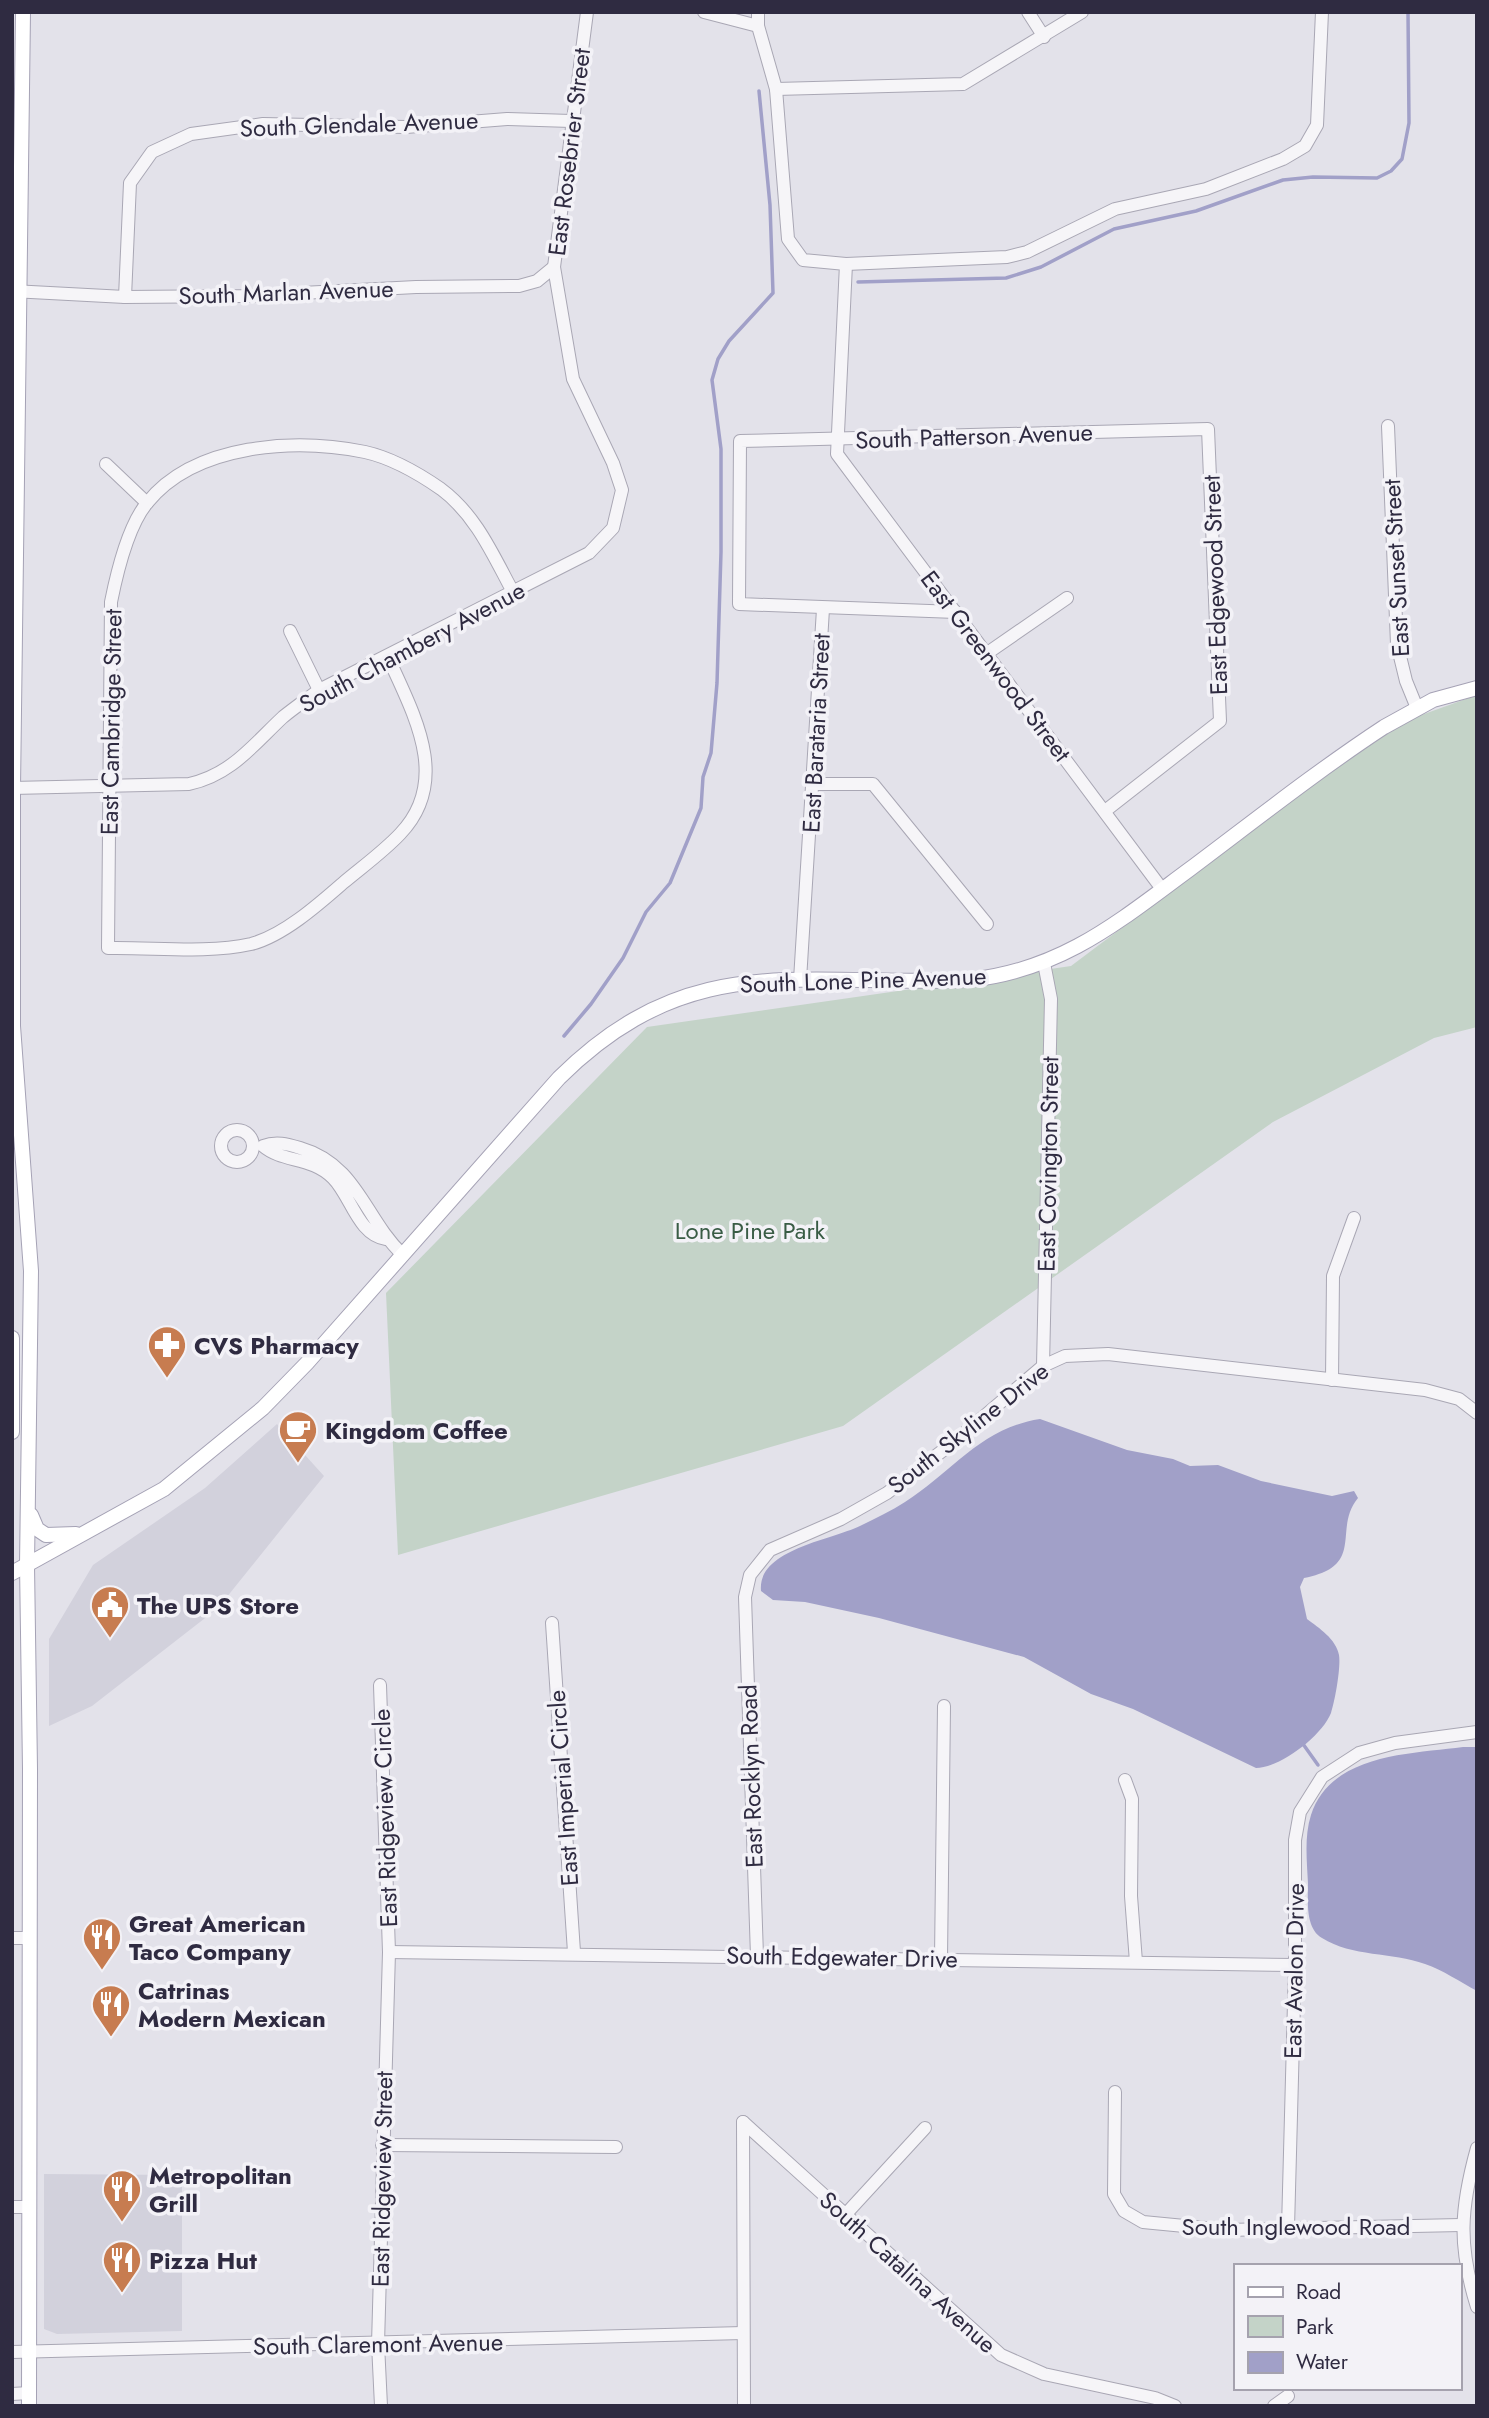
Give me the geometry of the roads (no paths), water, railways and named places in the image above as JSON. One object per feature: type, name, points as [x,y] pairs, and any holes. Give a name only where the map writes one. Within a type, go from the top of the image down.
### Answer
[{"type":"main road","points":[[23,12],[16,291],[12,788],[13,1026],[31,1271],[27,1566],[30,1938],[29,2399]]},
{"type":"main road","name":"South Lone Pine Avenue","points":[[12,1573],[164,1489],[240,1429],[307,1363],[559,1078],[617,1028],[662,1004],[708,988],[756,981],[800,979],[969,980],[1008,974],[1044,963],[1102,934],[1367,738],[1417,708],[1477,688]]},
{"type":"main road","points":[[12,1338],[12,1432]]},
{"type":"main road","points":[[29,1506],[37,1529],[46,1535],[71,1536],[97,1526]]},
{"type":"street","name":"East Rosebrier Street","points":[[587,12],[554,267],[573,379],[613,463],[622,491]]},
{"type":"street","points":[[704,12],[758,26]]},
{"type":"street","points":[[758,12],[758,26],[776,89],[788,239],[803,260],[846,264],[1007,257],[1027,252],[1115,209],[1206,189],[1283,159],[1305,146],[1317,125],[1322,12]]},
{"type":"street","points":[[1028,12],[1044,37]]},
{"type":"street","points":[[776,89],[963,83],[1082,12]]},
{"type":"street","name":"South Glendale Avenue","points":[[125,297],[130,183],[152,152],[191,134],[263,124],[407,127],[507,119],[571,121]]},
{"type":"street","points":[[836,441],[846,264]]},
{"type":"street","name":"South Marlan Avenue","points":[[16,291],[125,297],[519,286],[537,281],[554,267]]},
{"type":"street","name":"East Sunset Street","points":[[1388,426],[1397,644],[1406,681],[1417,708]]},
{"type":"street","name":"South Patterson Avenue","points":[[740,441],[836,441],[1208,429]]},
{"type":"street","name":"East Edgewood Street","points":[[1105,811],[1220,721],[1208,429]]},
{"type":"street","name":"East Barataria Street","points":[[740,441],[739,604],[823,608],[800,979]]},
{"type":"street","name":"East Greenwood Street","points":[[836,441],[837,454],[1162,889]]},
{"type":"street","points":[[106,464],[147,503],[178,477],[208,460],[237,450],[320,446],[367,453],[407,467],[443,490],[473,518],[513,592]]},
{"type":"street","name":"South Chambery Avenue","points":[[12,788],[189,784],[210,780],[229,769],[285,716],[319,690],[589,553],[613,528],[622,491]]},
{"type":"street","name":"East Cambridge Street","points":[[147,503],[119,560],[111,602],[108,948],[224,947],[253,943],[306,915],[401,833],[415,812],[425,786],[426,760],[422,732],[388,657]]},
{"type":"street","points":[[986,654],[1067,598]]},
{"type":"street","points":[[823,608],[956,612]]},
{"type":"street","points":[[290,631],[319,690]]},
{"type":"street","points":[[814,784],[873,784],[987,924]]},
{"type":"street","name":"East Covington Street","points":[[1043,1366],[1051,999],[1044,963]]},
{"type":"street","points":[[258,1146],[272,1142],[314,1152],[358,1191],[372,1226],[383,1230],[386,1239],[403,1255]]},
{"type":"street","points":[[1332,1380],[1333,1276],[1354,1219]]},
{"type":"street","name":"South Skyline Drive","points":[[745,1597],[753,1568],[770,1550],[849,1515],[887,1493],[954,1442],[1043,1366],[1065,1356],[1108,1354],[1424,1390],[1459,1399],[1477,1413]]},
{"type":"street","name":"East Rocklyn Road","points":[[745,1597],[757,1956]]},
{"type":"street","name":"East Imperial Circle","points":[[552,1623],[574,1952]]},
{"type":"street","name":"East Ridgeview Circle","points":[[380,1685],[389,1952]]},
{"type":"street","points":[[941,1959],[944,1706]]},
{"type":"street","name":"East Avalon Drive","points":[[1288,2228],[1295,1965],[1294,1840],[1300,1812],[1322,1777],[1339,1763],[1370,1748],[1477,1732]]},
{"type":"street","points":[[1125,1780],[1132,1799],[1131,1896],[1136,1962]]},
{"type":"street","points":[[12,1938],[30,1938]]},
{"type":"street","name":"South Edgewater Drive","points":[[389,1952],[574,1952],[1295,1965]]},
{"type":"street","name":"East Ridgeview Street","points":[[381,2406],[378,2344],[389,1952]]},
{"type":"street","name":"South Inglewood Road","points":[[1115,2092],[1114,2194],[1124,2211],[1150,2224],[1226,2230],[1461,2225]]},
{"type":"street","name":"South Catalina Avenue","points":[[743,2333],[743,2122],[1001,2355],[1044,2374],[1155,2398],[1175,2406]]},
{"type":"street","points":[[845,2215],[925,2128]]},
{"type":"street","points":[[382,2145],[616,2147]]},
{"type":"street","points":[[1477,2148],[1461,2225],[1468,2274],[1477,2307]]},
{"type":"street","points":[[12,2207],[29,2207]]},
{"type":"street","points":[[743,2333],[744,2406]]},
{"type":"street","name":"South Claremont Avenue","points":[[12,2352],[743,2333]]},
{"type":"street","points":[[12,2393],[29,2399]]},
{"type":"street","points":[[1275,2406],[1288,2396]]},
{"type":"water","points":[[1040,1419],[1127,1450],[1173,1459],[1190,1466],[1218,1465],[1261,1481],[1332,1496],[1354,1491],[1358,1498],[1347,1522],[1342,1556],[1335,1565],[1323,1572],[1304,1578],[1300,1587],[1307,1619],[1331,1639],[1339,1655],[1331,1713],[1310,1741],[1277,1763],[1256,1768],[1133,1709],[1091,1694],[1024,1657],[879,1618],[805,1602],[773,1600],[761,1591],[763,1577],[771,1565],[784,1556],[862,1525],[889,1511],[922,1490],[984,1441],[1019,1424]]},
{"type":"water","points":[[1477,1747],[1477,1991],[1425,1964],[1346,1948],[1322,1938],[1310,1921],[1308,1905],[1306,1849],[1309,1823],[1321,1795],[1336,1779],[1375,1760]]},
{"type":"waterway","points":[[858,282],[1006,278],[1041,267],[1114,229],[1196,211],[1283,180],[1313,177],[1377,178],[1391,171],[1402,159],[1409,123],[1408,12]]},
{"type":"waterway","points":[[564,1036],[591,1004],[623,958],[646,912],[670,883],[701,808],[703,777],[711,753],[717,683],[721,552],[721,449],[712,380],[718,359],[729,341],[773,293],[770,205],[759,91]]},
{"type":"waterway","points":[[1303,1744],[1318,1765]]},
{"type":"place","name":"CVS Pharmacy","points":[[167,1379]]},
{"type":"place","name":"Kingdom Coffee","points":[[298,1464]]},
{"type":"place","name":"The UPS Store","points":[[110,1639]]},
{"type":"place","name":"Great American Taco Company","points":[[102,1971]]},
{"type":"place","name":"Catrinas Modern Mexican","points":[[111,2038]]},
{"type":"place","name":"Metropolitan Grill","points":[[122,2223]]},
{"type":"place","name":"Pizza Hut","points":[[122,2294]]},
{"type":"park label","name":"Lone Pine Park","points":[[750,1230]]}]
